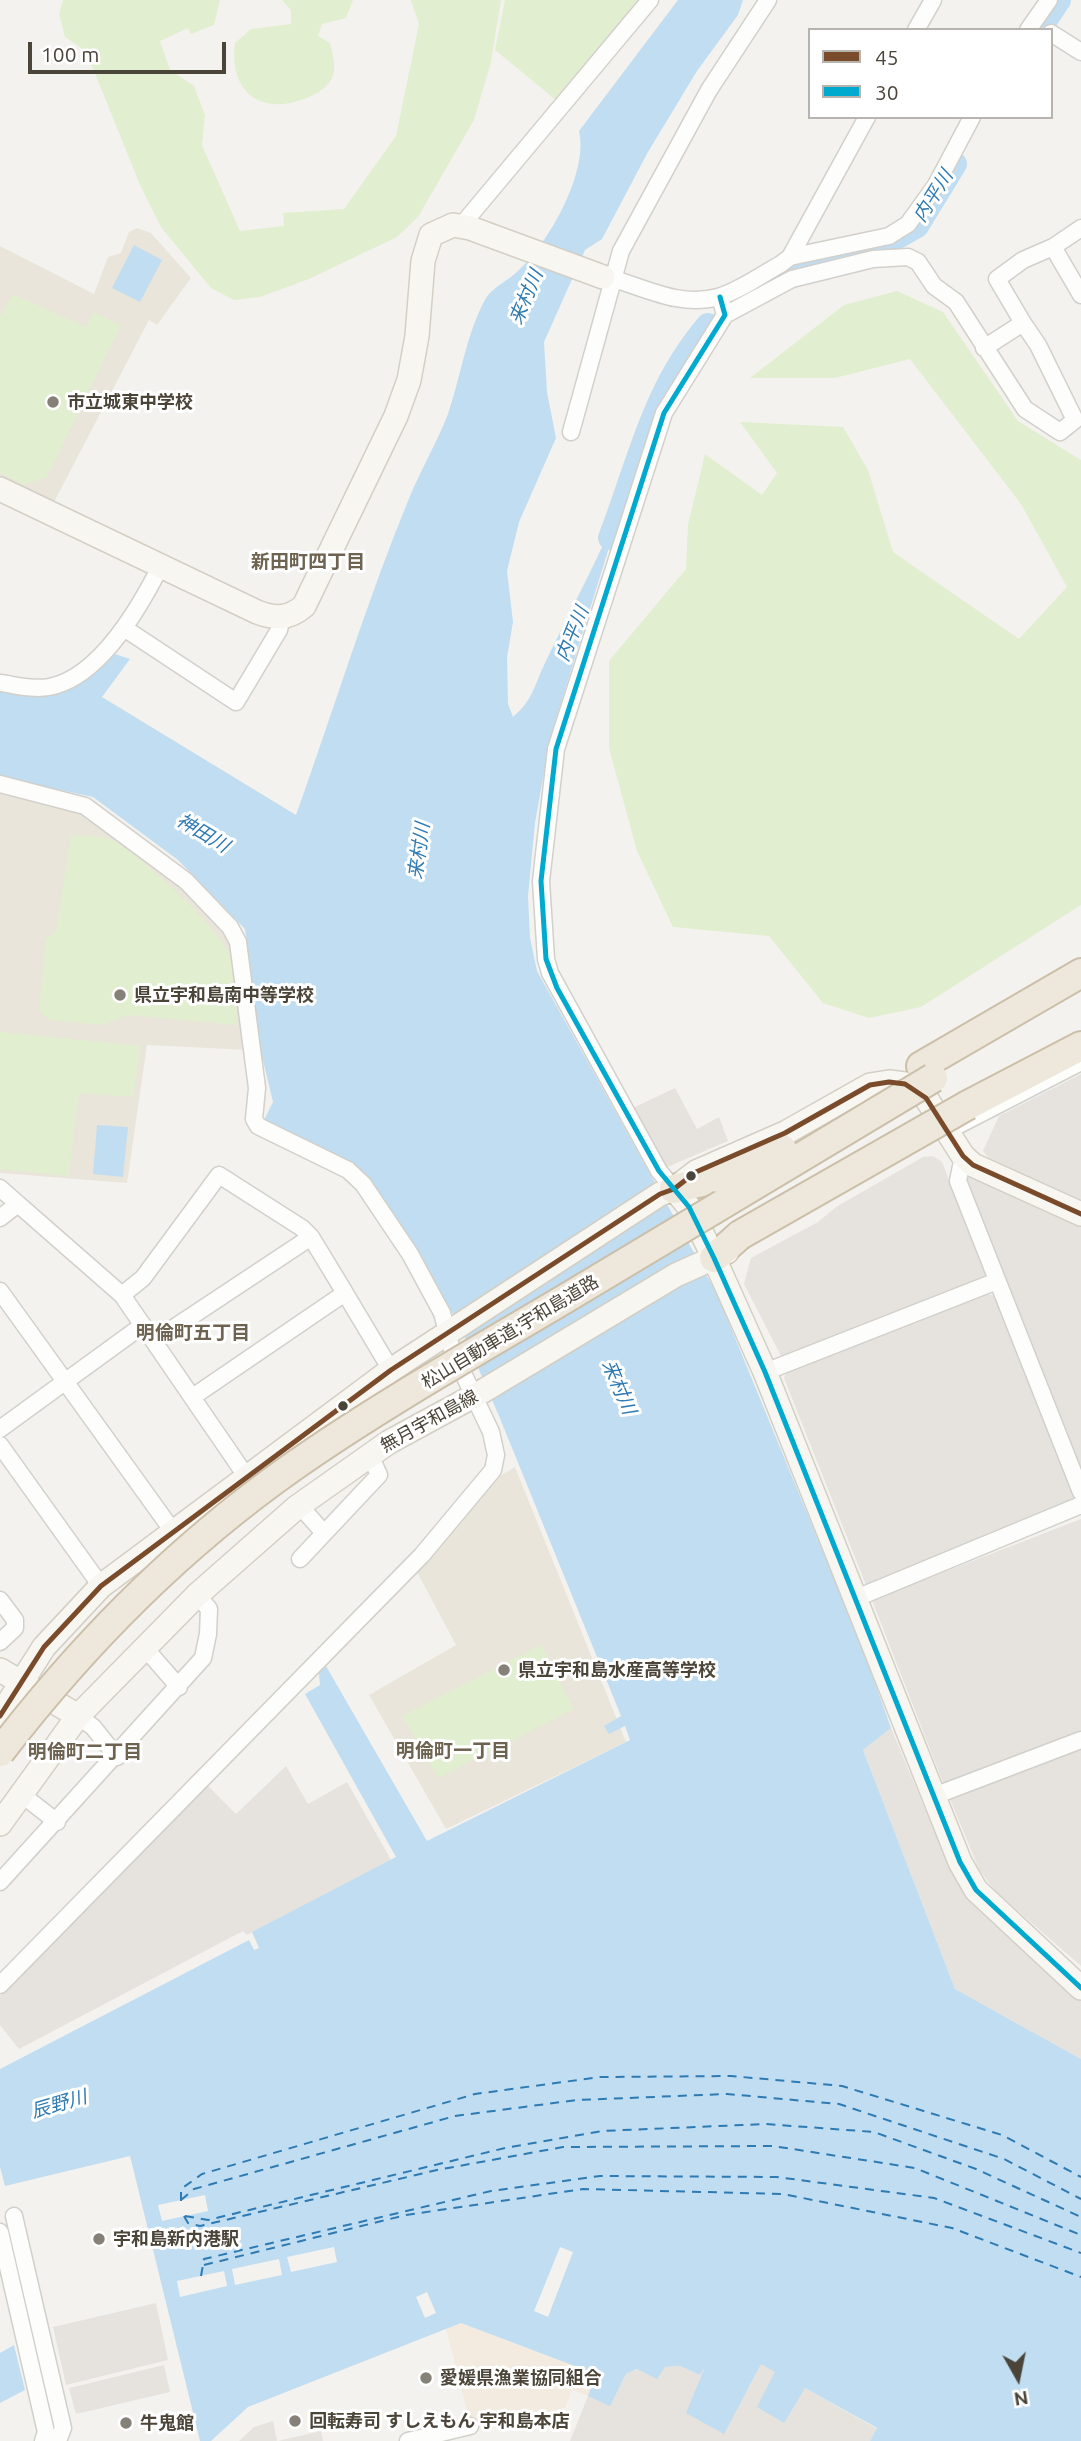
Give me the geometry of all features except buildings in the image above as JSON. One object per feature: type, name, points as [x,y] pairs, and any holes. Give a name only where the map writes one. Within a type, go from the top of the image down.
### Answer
[{"type":"highway","points":[[667,1192],[718,1178],[777,1152],[927,1072],[1081,973]]},
{"type":"highway","name":"松山自動車道;宇和島道路","points":[[0,1752],[74,1660],[122,1612],[221,1522],[290,1469],[927,1072],[1081,989]]},
{"type":"highway","points":[[707,1260],[740,1234],[968,1105],[1081,1046]]},
{"type":"main road","points":[[0,489],[257,612],[282,617],[293,615],[303,606],[396,416],[413,358],[426,245],[431,235],[442,228],[465,227],[608,278]]},
{"type":"main road","points":[[0,1716],[22,1680],[68,1619],[101,1586],[172,1530],[391,1370],[696,1172],[785,1133],[870,1085],[889,1082],[905,1084],[926,1098],[963,1156],[973,1165],[1081,1214]]},
{"type":"main road","name":"無月宇和島線","points":[[0,1824],[78,1716],[197,1595],[299,1505],[370,1455],[707,1260],[762,1236],[948,1131]]},
{"type":"main road","points":[[667,1192],[689,1208],[707,1260],[765,1372],[960,1862],[976,1890],[1081,1988]]},
{"type":"main road","points":[[0,1670],[22,1680],[78,1716]]},
{"type":"street","points":[[465,227],[650,0]]},
{"type":"street","points":[[571,432],[608,278],[643,208],[709,90],[768,0]]},
{"type":"street","points":[[917,28],[933,0]]},
{"type":"street","points":[[1041,28],[1049,0]]},
{"type":"street","points":[[1053,35],[1081,52]]},
{"type":"street","points":[[790,257],[866,119]]},
{"type":"street","points":[[608,278],[681,299],[720,296],[790,257],[889,236],[908,224],[936,185],[971,119]]},
{"type":"street","points":[[667,1192],[659,1171],[550,973],[546,959],[541,867],[559,738],[649,457],[673,395],[725,315],[792,279],[898,255],[918,262],[934,286],[956,302],[1025,409],[1060,432],[1078,417],[997,279],[1034,253],[1053,247],[1081,228]]},
{"type":"street","points":[[1053,247],[1081,295]]},
{"type":"street","points":[[720,296],[725,315]]},
{"type":"street","points":[[984,348],[1023,323]]},
{"type":"street","points":[[0,683],[48,687],[82,672],[124,628],[143,601],[161,565]]},
{"type":"street","points":[[124,628],[236,702],[279,630],[282,617]]},
{"type":"street","points":[[0,784],[85,806],[186,880],[230,927],[238,942],[253,1045],[257,1088],[254,1119],[258,1126],[348,1170],[363,1184],[410,1254],[451,1331],[491,1432],[496,1455],[493,1470],[422,1555],[3,1976]]},
{"type":"street","points":[[948,1131],[1081,1062]]},
{"type":"street","points":[[963,1156],[958,1181],[1081,1492]]},
{"type":"street","points":[[122,1295],[143,1278],[219,1175],[302,1228],[311,1237],[391,1370]]},
{"type":"street","points":[[0,1188],[122,1295],[194,1396],[246,1476]]},
{"type":"street","points":[[0,1218],[18,1204]]},
{"type":"street","points":[[154,1341],[311,1237]]},
{"type":"street","points":[[765,1372],[997,1282]]},
{"type":"street","points":[[0,1291],[172,1530]]},
{"type":"street","points":[[194,1396],[345,1293]]},
{"type":"street","points":[[0,1429],[143,1325]]},
{"type":"street","points":[[0,1445],[101,1586]]},
{"type":"street","points":[[300,1559],[379,1475],[370,1455]]},
{"type":"street","points":[[299,1505],[324,1533]]},
{"type":"street","points":[[854,1599],[1081,1505]]},
{"type":"street","points":[[1,1880],[117,1757],[203,1658],[209,1609],[197,1595]]},
{"type":"street","points":[[0,1600],[15,1620],[15,1628],[0,1642]]},
{"type":"street","points":[[145,1647],[178,1687]]},
{"type":"street","points":[[78,1716],[93,1727],[117,1757]]},
{"type":"street","points":[[934,1796],[1081,1740]]},
{"type":"street","points":[[21,1794],[57,1822]]},
{"type":"street","points":[[14,2216],[63,2428],[58,2441]]},
{"type":"street","points":[[0,2232],[46,2431],[43,2441]]},
{"type":"street","points":[[408,2441],[470,2426]]},
{"type":"shaded area","name":"市立城東中学校","points":[[137,228],[151,233],[191,278],[157,325],[149,320],[53,504],[0,479],[0,246],[94,294],[108,257],[121,253],[129,232]]},
{"type":"shaded area","name":"県立宇和島南中等学校","points":[[0,789],[78,807],[173,880],[224,931],[233,945],[249,1050],[147,1045],[127,1183],[0,1173]]},
{"type":"shaded area","points":[[1081,1074],[1081,1202],[993,1163],[983,1151],[999,1116]]},
{"type":"shaded area","points":[[675,1088],[697,1129],[719,1117],[728,1141],[665,1168],[633,1108]]},
{"type":"shaded area","points":[[933,1156],[942,1162],[986,1275],[984,1278],[782,1358],[744,1284],[751,1258],[818,1222],[836,1207],[923,1157]]},
{"type":"shaded area","points":[[967,1175],[1081,1225],[1081,1472],[963,1178]]},
{"type":"shaded area","points":[[988,1294],[994,1296],[1075,1499],[1073,1505],[866,1585],[784,1378],[787,1372]]},
{"type":"shaded area","name":"県立宇和島水産高等学校","points":[[515,1467],[626,1742],[446,1829],[369,1695],[456,1645],[417,1572],[500,1476]]},
{"type":"shaded area","points":[[1081,1519],[1081,1732],[944,1785],[872,1600]]},
{"type":"shaded area","points":[[891,1728],[946,1860],[970,1900],[1081,1999],[1081,2059],[955,1989],[863,1750]]},
{"type":"shaded area","points":[[1081,1748],[1081,1966],[995,1891],[979,1869],[950,1799]]},
{"type":"shaded area","points":[[286,1766],[308,1804],[347,1782],[391,1860],[247,1935],[243,1931],[19,2049],[0,2025],[0,1996],[207,1785],[236,1814]]},
{"type":"shaded area","points":[[156,2303],[168,2360],[66,2385],[53,2327]]},
{"type":"shaded area","points":[[461,2323],[597,2374],[588,2396],[572,2390],[565,2408],[472,2431],[446,2329]]},
{"type":"shaded area","points":[[761,2363],[877,2429],[870,2441],[570,2441],[588,2396],[610,2405],[626,2374],[638,2369],[680,2366],[700,2375],[705,2367],[748,2389]]},
{"type":"shaded area","points":[[164,2365],[170,2392],[76,2414],[69,2388]]},
{"type":"shaded area","points":[[273,2421],[277,2441],[239,2441],[254,2427]]},
{"type":"shaded area","points":[[321,2431],[323,2441],[278,2441]]},
{"type":"green space","points":[[63,0],[220,0],[214,25],[191,34],[188,28],[160,41],[170,70],[194,86],[205,115],[202,145],[240,231],[284,226],[283,213],[344,209],[396,136],[419,24],[411,0],[501,0],[491,62],[474,120],[418,217],[397,237],[309,279],[260,297],[234,300],[211,288],[161,227],[140,185],[86,51],[65,37],[59,14]]},
{"type":"green space","points":[[282,0],[353,0],[346,18],[322,24],[318,36],[330,43],[334,72],[329,84],[304,99],[273,104],[260,101],[242,86],[234,60],[235,43],[251,29],[291,24],[291,10]]},
{"type":"green space","points":[[505,0],[638,0],[556,100],[495,50]]},
{"type":"green space","points":[[897,291],[943,312],[1018,421],[1081,460],[1081,905],[921,1007],[869,1018],[823,1003],[769,936],[673,927],[637,851],[609,748],[609,661],[686,569],[688,525],[705,454],[762,495],[777,473],[740,422],[843,427],[868,470],[893,552],[1019,639],[1067,587],[1021,504],[910,359],[835,378],[750,378],[844,305]]},
{"type":"green space","points":[[13,294],[86,327],[94,312],[121,325],[47,477],[24,485],[0,473],[0,316]]},
{"type":"green space","points":[[71,835],[114,841],[158,875],[208,924],[220,938],[231,959],[236,987],[237,1025],[128,1015],[103,1025],[49,1020],[39,1010],[46,939],[56,931]]},
{"type":"green space","points":[[0,1032],[141,1046],[133,1097],[79,1093],[69,1176],[0,1169]]},
{"type":"green space","points":[[541,1645],[574,1709],[438,1778],[402,1716]]},
{"type":"water","points":[[678,0],[743,0],[738,15],[697,71],[648,152],[602,239],[585,250],[544,342],[547,392],[556,438],[519,522],[507,571],[513,622],[507,657],[508,704],[513,717],[525,705],[532,692],[628,487],[635,489],[612,538],[550,738],[535,823],[528,896],[530,938],[537,971],[717,1294],[862,1647],[891,1728],[863,1750],[955,1989],[1081,2059],[1081,2441],[870,2441],[877,2428],[805,2388],[784,2423],[757,2407],[775,2372],[761,2364],[724,2434],[686,2413],[705,2367],[700,2375],[680,2366],[665,2367],[657,2379],[637,2369],[626,2374],[610,2406],[588,2396],[596,2374],[461,2323],[248,2407],[211,2441],[200,2441],[130,2156],[5,2186],[0,2167],[0,2069],[249,1940],[254,1950],[259,1948],[252,1932],[396,1857],[305,1694],[320,1685],[319,1673],[326,1666],[427,1841],[630,1740],[625,1726],[609,1734],[604,1726],[621,1716],[499,1416],[463,1333],[422,1257],[362,1173],[336,1155],[264,1120],[273,1102],[261,1052],[245,929],[178,860],[93,797],[0,777],[0,687],[66,689],[78,684],[112,653],[130,659],[102,697],[296,815],[394,535],[448,414],[479,312],[489,294],[530,259],[542,244],[572,186],[578,166],[579,131]]},
{"type":"water","points":[[134,245],[162,260],[140,302],[112,288]]},
{"type":"water","points":[[97,1125],[128,1127],[123,1177],[93,1174]]},
{"type":"water","points":[[14,2345],[25,2390],[0,2403],[0,2353]]},
{"type":"pier","points":[[205,2195],[208,2211],[162,2221],[158,2205]]},
{"type":"pier","points":[[334,2247],[337,2262],[291,2272],[287,2257]]},
{"type":"pier","points":[[560,2247],[573,2252],[548,2317],[534,2311]]},
{"type":"pier","points":[[279,2259],[282,2275],[235,2285],[232,2269]]},
{"type":"pier","points":[[224,2271],[227,2286],[180,2297],[177,2281]]},
{"type":"pier","points":[[427,2292],[436,2313],[425,2318],[416,2297]]},
{"type":"waterway","name":"内平川","points":[[1040,28],[1059,0]]},
{"type":"waterway","name":"内平川","points":[[747,293],[813,262],[894,239],[917,226],[955,164]]},
{"type":"waterway","name":"内平川","points":[[610,538],[660,401],[689,349],[708,325]]},
{"type":"ferry route","points":[[181,2201],[181,2189],[202,2174],[475,2094],[600,2077],[731,2076],[842,2086],[1002,2135],[1081,2177]]},
{"type":"ferry route","points":[[181,2200],[194,2189],[455,2116],[577,2100],[727,2094],[839,2104],[1004,2159],[1081,2199]]},
{"type":"ferry route","points":[[185,2216],[208,2220],[505,2148],[602,2131],[766,2124],[874,2132],[976,2169],[1081,2217]]},
{"type":"ferry route","points":[[184,2216],[188,2223],[200,2226],[437,2170],[563,2147],[773,2146],[915,2168],[1081,2235]]},
{"type":"ferry route","points":[[201,2276],[204,2259],[491,2191],[600,2176],[777,2177],[934,2198],[1081,2253]]},
{"type":"ferry route","points":[[204,2265],[406,2215],[583,2189],[783,2194],[952,2228],[1081,2277]]},
{"type":"transit line","name":"30","points":[[720,297],[725,315],[664,413],[556,749],[541,881],[546,959],[557,988],[659,1171],[689,1207],[714,1258],[765,1372],[960,1862],[976,1890],[1081,1988]]},
{"type":"transit line","name":"45","points":[[0,1716],[44,1647],[101,1586],[391,1370],[660,1194],[674,1189],[696,1172],[785,1133],[870,1085],[889,1082],[905,1084],[926,1098],[963,1156],[973,1165],[1081,1214]]},
{"type":"place","name":"市立城東中学校","points":[[53,402]]},
{"type":"place","name":"県立宇和島南中等学校","points":[[120,995]]},
{"type":"place","name":"県立宇和島水産高等学校","points":[[504,1670]]},
{"type":"place","name":"宇和島新内港駅","points":[[99,2239]]},
{"type":"place","name":"愛媛県漁業協同組合","points":[[426,2378]]},
{"type":"place","name":"回転寿司 すしえもん 宇和島本店","points":[[295,2421]]},
{"type":"place","name":"牛鬼館","points":[[126,2423]]},
{"type":"district","name":"新田町四丁目","points":[[308,562]]},
{"type":"district","name":"明倫町五丁目","points":[[193,1333]]},
{"type":"district","name":"明倫町一丁目","points":[[453,1751]]},
{"type":"district","name":"明倫町二丁目","points":[[85,1752]]},
{"type":"water label","name":"来村川","points":[[526,297]]},
{"type":"water label","name":"神田川","points":[[203,833]]},
{"type":"water label","name":"来村川","points":[[419,851]]},
{"type":"water label","name":"来村川","points":[[619,1387]]},
{"type":"water label","name":"辰野川","points":[[59,2104]]}]
